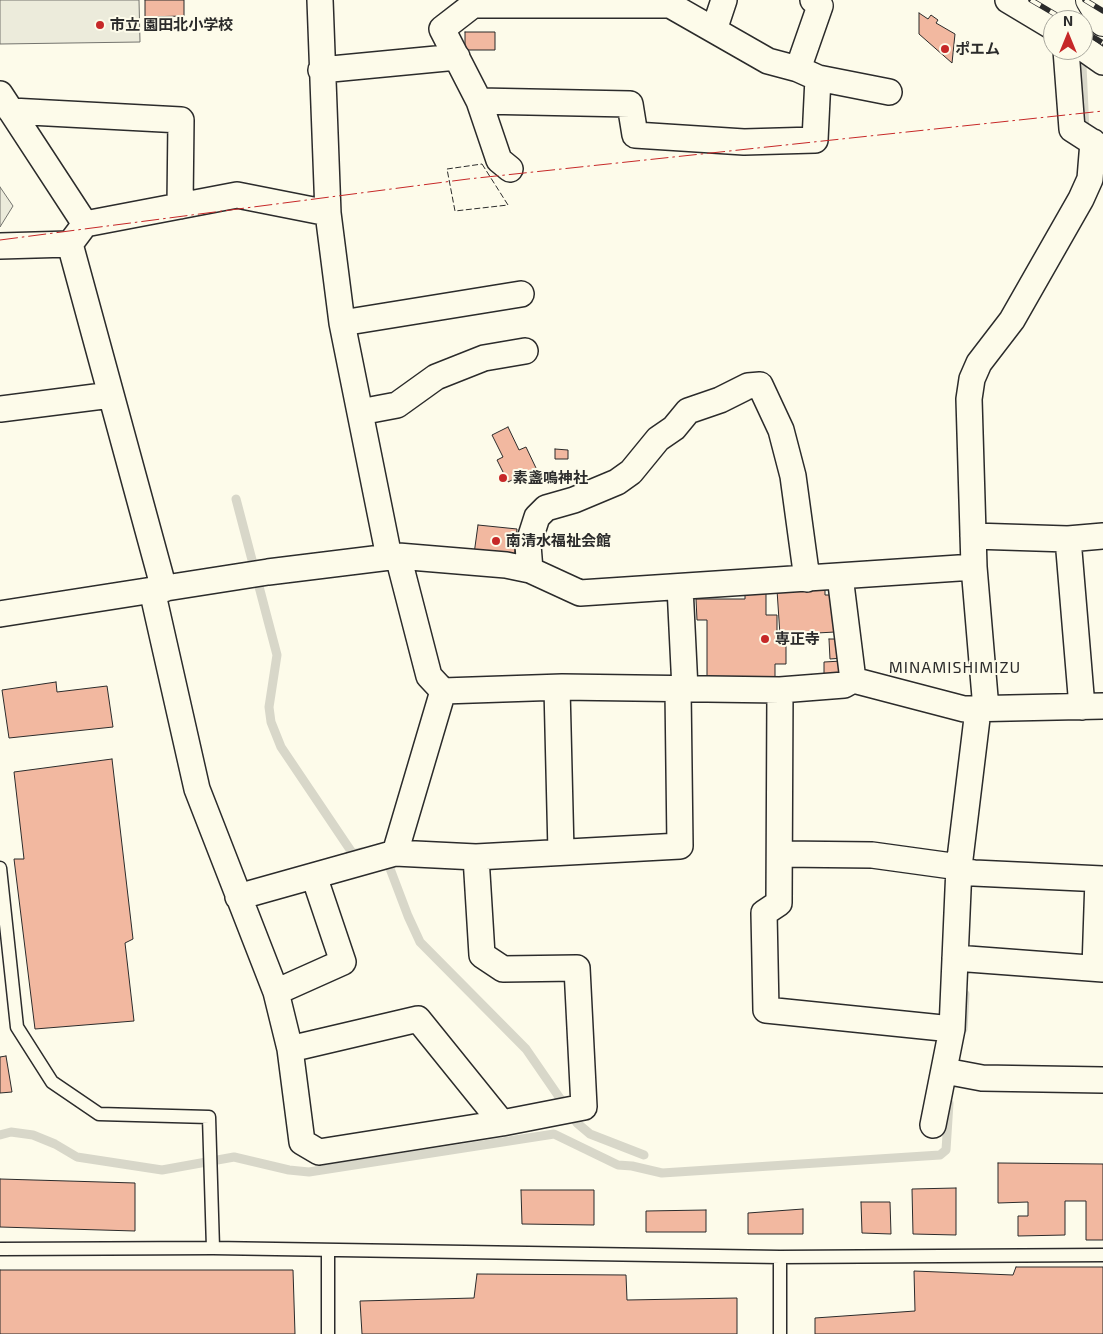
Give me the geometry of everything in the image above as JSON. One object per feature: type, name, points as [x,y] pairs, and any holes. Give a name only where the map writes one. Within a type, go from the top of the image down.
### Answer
[{"type":"main road","points":[[1090,0],[1103,22]]},
{"type":"street","points":[[320,0],[321,70],[328,213],[342,323],[360,412],[394,557],[429,676],[443,691],[557,688],[780,690],[844,685],[853,680],[977,717],[1092,706],[1068,539]]},
{"type":"street","points":[[714,30],[724,0]]},
{"type":"street","points":[[480,100],[630,104],[635,135],[744,142],[815,140],[808,74],[820,6],[813,0]]},
{"type":"street","points":[[1008,0],[1043,21]]},
{"type":"street","points":[[510,169],[499,160],[480,100],[442,29],[473,2],[670,5],[768,60],[808,74],[889,92]]},
{"type":"street","points":[[321,70],[457,57]]},
{"type":"street","points":[[933,1125],[953,1072],[952,1028],[962,959],[966,870],[977,717],[968,568],[973,536],[969,399],[972,379],[979,363],[1012,320],[1081,199],[1090,179],[1091,142],[1072,129],[1067,60]]},
{"type":"street","points":[[6,103],[181,120],[180,206]]},
{"type":"street","points":[[6,103],[84,224]]},
{"type":"street","points":[[70,244],[84,224],[237,195],[328,213]]},
{"type":"street","points":[[0,246],[70,244]]},
{"type":"street","points":[[70,244],[111,395],[158,590],[197,789],[276,992],[290,1048],[302,1142],[319,1152],[502,1123],[584,1107],[577,968],[504,970],[482,955],[476,857]]},
{"type":"street","points":[[342,323],[521,294]]},
{"type":"street","points":[[360,412],[397,405],[436,377],[484,358],[525,351]]},
{"type":"street","points":[[530,570],[528,545],[537,517],[546,508],[574,500],[618,482],[631,472],[658,439],[674,428],[688,411],[720,400],[748,386],[760,386],[781,430],[793,476],[807,579]]},
{"type":"street","points":[[0,409],[111,395]]},
{"type":"street","points":[[973,536],[1068,539],[1103,536]]},
{"type":"street","points":[[0,614],[268,572],[394,557],[506,566],[530,570],[580,593],[968,568]]},
{"type":"street","points":[[840,576],[853,680]]},
{"type":"street","points":[[238,897],[395,853],[476,857],[680,846],[680,587]]},
{"type":"street","points":[[557,688],[561,852]]},
{"type":"street","points":[[780,690],[781,854],[779,903],[764,913],[766,1010],[952,1028]]},
{"type":"street","points":[[395,853],[443,691]]},
{"type":"street","points":[[781,854],[872,855],[966,870],[1101,879],[1099,968],[962,959]]},
{"type":"street","points":[[276,992],[343,962],[314,876]]},
{"type":"street","points":[[290,1048],[418,1019],[502,1123]]},
{"type":"street","points":[[953,1072],[982,1078],[1103,1080]]},
{"type":"lane","points":[[0,868],[17,1027],[52,1082],[99,1114],[209,1117],[213,1248]]},
{"type":"lane","points":[[0,1249],[213,1248],[780,1257],[1103,1255]]},
{"type":"lane","points":[[328,1251],[328,1334]]},
{"type":"lane","points":[[780,1257],[780,1334]]},
{"type":"shaded area","points":[[0,0],[139,0],[140,42],[0,44]]},
{"type":"shaded area","points":[[0,187],[13,206],[0,227]]},
{"type":"building","points":[[145,0],[184,0],[184,16],[145,17]]},
{"type":"building","name":"ポエム","points":[[919,13],[928,19],[931,15],[938,20],[936,23],[955,34],[952,63],[919,34]]},
{"type":"building","points":[[465,32],[495,32],[495,50],[465,50]]},
{"type":"building","points":[[508,427],[519,450],[526,447],[536,468],[508,482],[497,460],[503,457],[492,435]]},
{"type":"building","points":[[555,449],[568,450],[568,459],[555,459]]},
{"type":"building","name":"南清水福祉会館","points":[[478,525],[517,529],[514,560],[474,554]]},
{"type":"building","points":[[777,590],[825,590],[825,595],[832,595],[835,632],[817,633],[817,639],[798,640],[797,635],[780,635]]},
{"type":"building","points":[[745,592],[766,592],[766,615],[777,615],[777,637],[786,637],[786,664],[775,664],[775,684],[707,684],[707,620],[697,620],[696,599],[745,599]]},
{"type":"building","points":[[829,639],[842,639],[843,658],[830,659]]},
{"type":"building","points":[[842,661],[842,677],[824,677],[824,662]]},
{"type":"building","points":[[56,682],[57,692],[107,686],[113,727],[9,738],[2,690]]},
{"type":"building","points":[[112,759],[133,939],[125,943],[134,1021],[35,1029],[14,859],[24,859],[14,772]]},
{"type":"building","points":[[6,1056],[12,1092],[0,1093],[0,1057]]},
{"type":"building","points":[[998,1163],[1103,1164],[1103,1240],[1086,1240],[1086,1201],[1065,1201],[1065,1235],[1018,1236],[1018,1216],[1028,1216],[1028,1202],[998,1203]]},
{"type":"building","points":[[0,1179],[135,1183],[135,1231],[0,1227]]},
{"type":"building","points":[[956,1188],[956,1235],[913,1234],[912,1189]]},
{"type":"building","points":[[521,1190],[594,1190],[594,1225],[522,1224]]},
{"type":"building","points":[[861,1202],[890,1202],[891,1234],[862,1233]]},
{"type":"building","points":[[803,1209],[803,1234],[748,1234],[748,1213]]},
{"type":"building","points":[[706,1210],[706,1232],[646,1232],[646,1211]]},
{"type":"building","points":[[1016,1267],[1103,1267],[1103,1334],[815,1334],[815,1318],[915,1311],[914,1271],[1013,1275]]},
{"type":"building","points":[[0,1270],[293,1270],[295,1334],[0,1334]]},
{"type":"building","points":[[477,1274],[626,1275],[627,1300],[737,1298],[737,1334],[362,1334],[360,1301],[474,1298]]},
{"type":"waterway","points":[[1082,65],[1085,132]]},
{"type":"waterway","points":[[236,499],[277,655],[269,707],[271,722],[281,747],[353,854],[362,852]]},
{"type":"waterway","points":[[386,858],[420,942],[526,1049],[577,1123],[590,1134],[644,1155]]},
{"type":"waterway","points":[[963,1029],[965,994]]},
{"type":"waterway","points":[[0,1135],[11,1132],[33,1135],[55,1144],[77,1157],[162,1170],[234,1157],[289,1170],[309,1172],[554,1134],[618,1165],[632,1166],[662,1173],[940,1155],[946,1150],[949,1103]]},
{"type":"railway","points":[[1031,0],[1048,10]]},
{"type":"railway","points":[[1085,0],[1103,11]]},
{"type":"railway","points":[[1093,37],[1103,43]]},
{"type":"fence","points":[[482,164],[508,205],[455,211],[447,169],[482,164]]},
{"type":"power","points":[[0,240],[468,179],[1103,111]]},
{"type":"place","name":"市立 園田北小学校","points":[[100,25]]},
{"type":"place","name":"ポエム","points":[[945,49]]},
{"type":"place","name":"素盞嗚神社","points":[[503,478]]},
{"type":"place","name":"南清水福祉会館","points":[[496,541]]},
{"type":"place","name":"専正寺","points":[[765,639]]},
{"type":"district","name":"MINAMISHIMIZU","points":[[955,668]]}]
